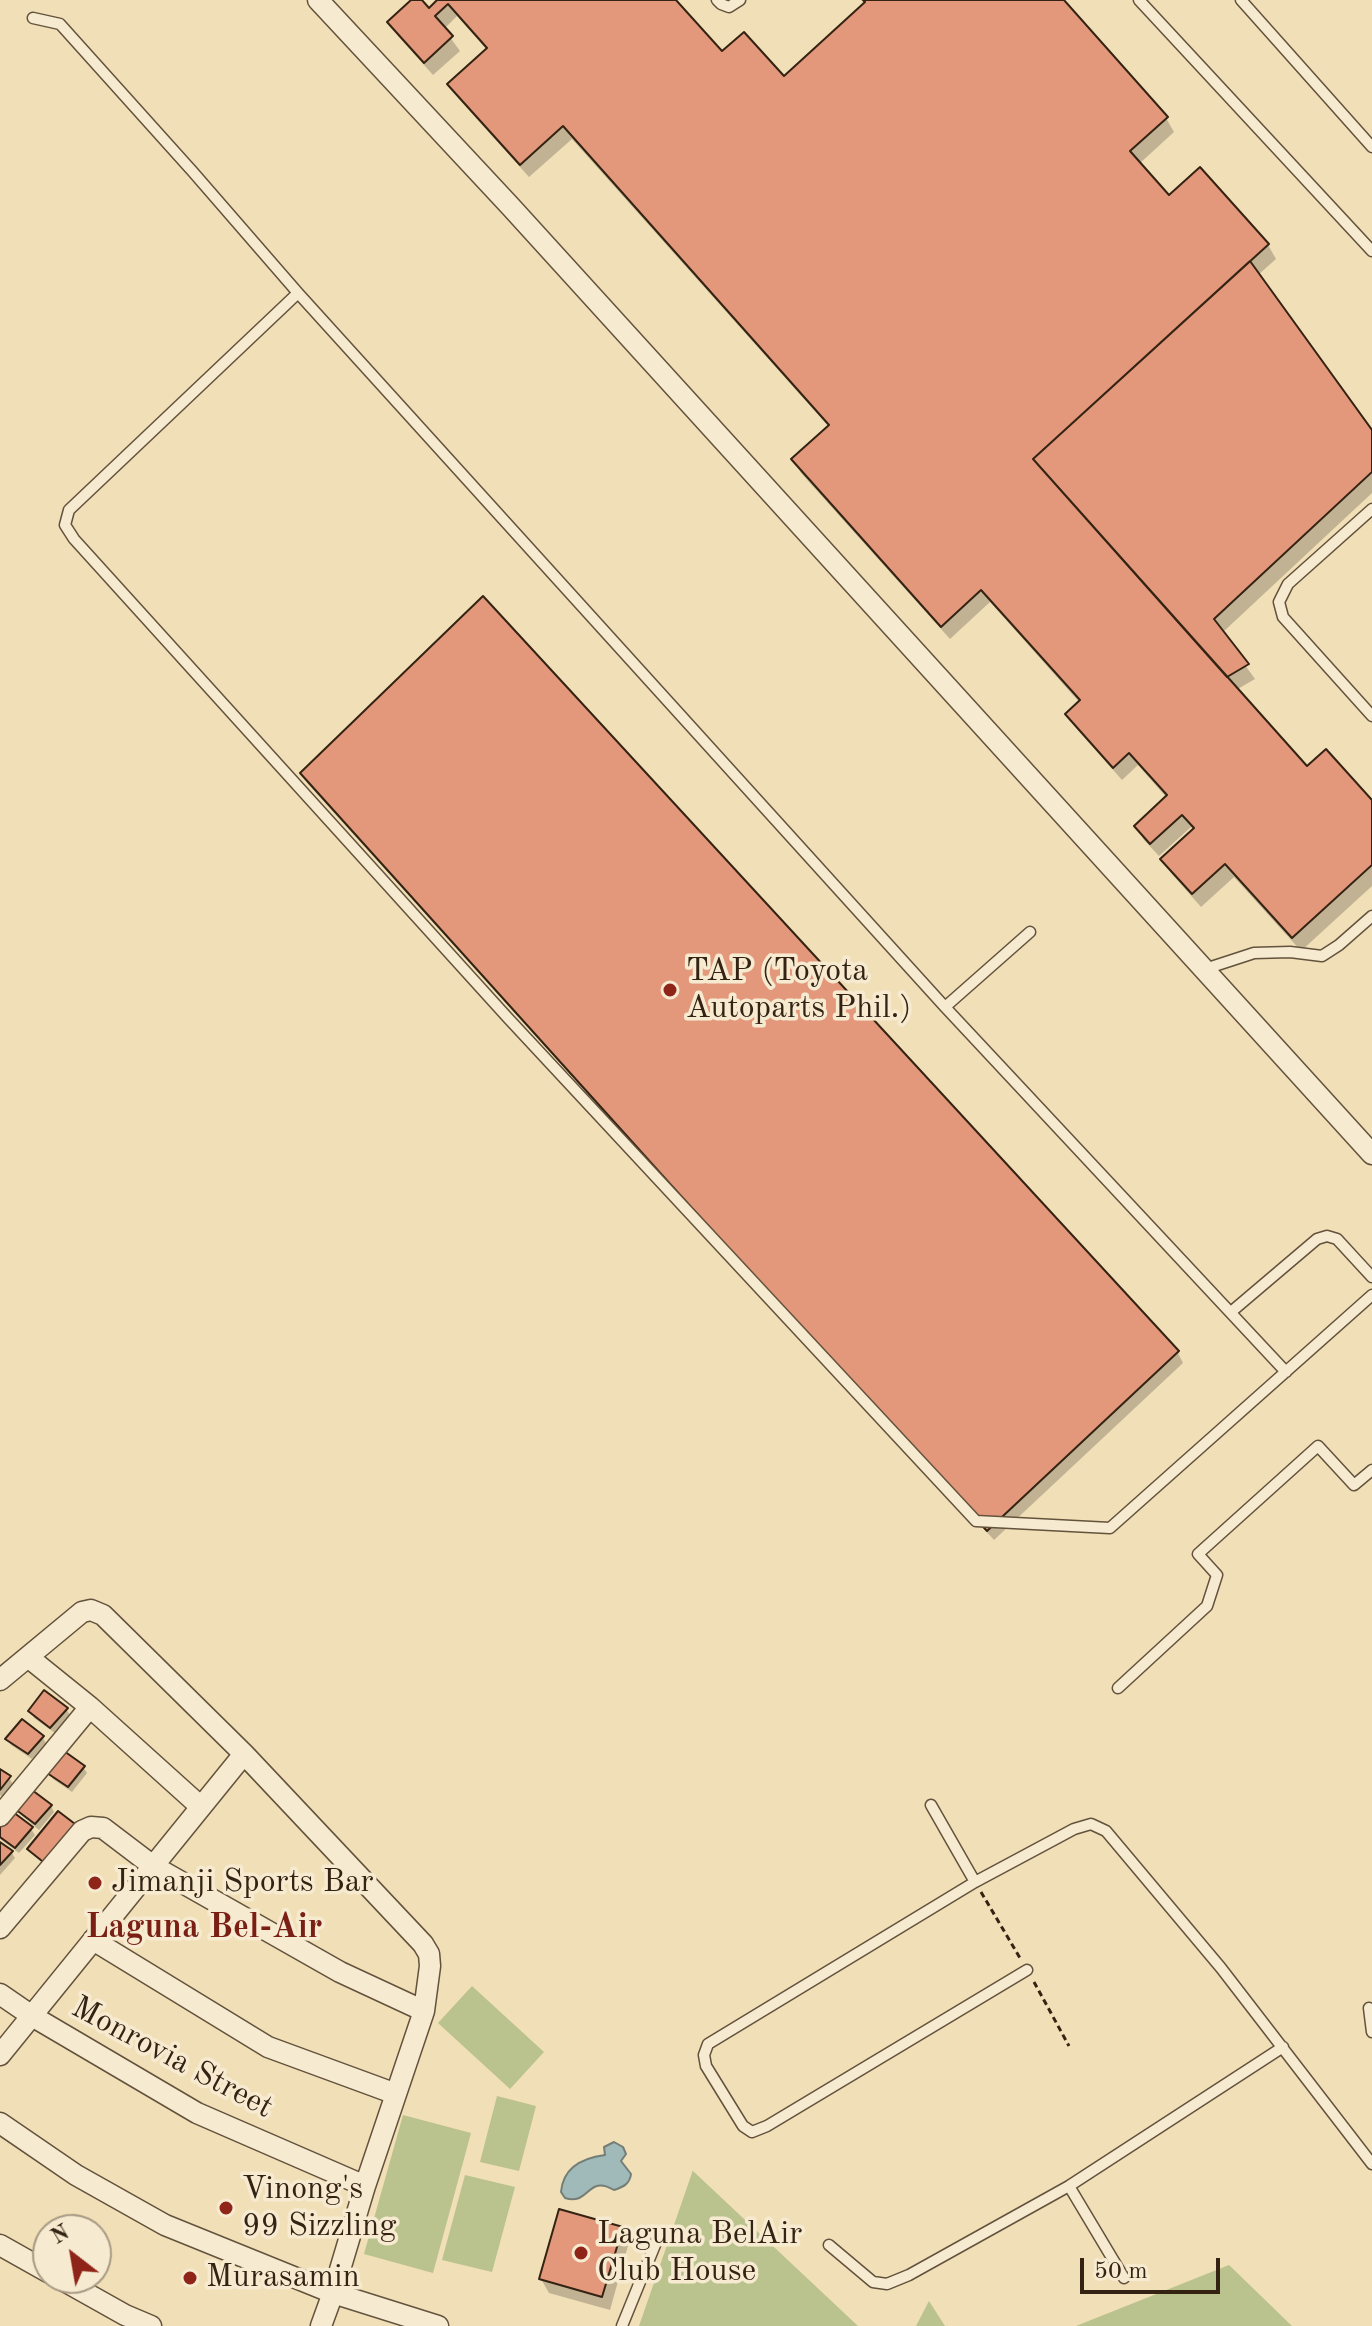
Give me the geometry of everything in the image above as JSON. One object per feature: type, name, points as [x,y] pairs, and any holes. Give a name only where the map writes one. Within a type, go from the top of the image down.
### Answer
[{"type":"street","points":[[318,0],[522,219],[1372,1154]]},
{"type":"street","points":[[0,1680],[82,1612],[91,1610],[103,1615],[244,1754],[429,1954],[424,2011],[321,2326]]},
{"type":"street","points":[[28,1657],[90,1707],[201,1807]]},
{"type":"street","points":[[0,1816],[90,1707]]},
{"type":"street","points":[[0,2055],[244,1754]]},
{"type":"street","points":[[0,1928],[82,1831],[91,1827],[103,1828],[153,1866],[340,1972],[424,2011]]},
{"type":"street","points":[[93,1940],[268,2047],[396,2094]]},
{"type":"street","name":"Monrovia Street","points":[[0,1994],[197,2113],[365,2186]]},
{"type":"street","points":[[0,2123],[76,2175],[165,2225],[333,2293],[438,2326]]},
{"type":"street","points":[[0,2245],[32,2263]]},
{"type":"street","points":[[88,2294],[151,2326]]},
{"type":"lane","points":[[717,0],[729,7],[740,0]]},
{"type":"lane","points":[[1139,0],[1372,251]]},
{"type":"lane","points":[[1241,0],[1372,147]]},
{"type":"lane","points":[[33,18],[60,24],[298,293],[945,1007],[1286,1372]]},
{"type":"lane","points":[[298,293],[69,510],[65,525],[85,551],[518,1028],[976,1521],[1110,1528],[1372,1295]]},
{"type":"lane","points":[[1372,509],[1288,584],[1279,602],[1283,617],[1372,716]]},
{"type":"lane","points":[[1205,969],[1254,953],[1290,952],[1322,956],[1372,916]]},
{"type":"lane","points":[[945,1007],[1030,932]]},
{"type":"lane","points":[[1231,1312],[1317,1239],[1327,1236],[1337,1239],[1372,1277]]},
{"type":"lane","points":[[1118,1688],[1207,1606],[1217,1575],[1198,1554],[1318,1446],[1354,1485],[1372,1470]]},
{"type":"lane","points":[[931,1805],[975,1882]]},
{"type":"lane","points":[[1027,1970],[767,2126],[752,2132],[743,2126],[706,2066],[704,2055],[708,2044],[975,1882],[1074,1829],[1091,1824],[1106,1831],[1221,1968],[1372,2164]]},
{"type":"lane","points":[[1369,2008],[1372,2032]]},
{"type":"lane","points":[[829,2245],[873,2282],[887,2284],[909,2275],[1069,2186],[1283,2047]]},
{"type":"lane","points":[[1069,2186],[1124,2278]]},
{"type":"lane","points":[[622,2326],[657,2240]]},
{"type":"green space","points":[[472,1986],[544,2052],[510,2089],[438,2023]]},
{"type":"green space","points":[[497,2096],[536,2106],[519,2171],[480,2162]]},
{"type":"green space","points":[[403,2115],[471,2133],[433,2273],[364,2254]]},
{"type":"green space","points":[[693,2171],[858,2326],[639,2326]]},
{"type":"green space","points":[[465,2175],[515,2187],[492,2272],[442,2260]]},
{"type":"green space","points":[[1229,2265],[1292,2326],[1076,2326]]},
{"type":"green space","points":[[929,2301],[945,2326],[916,2326]]},
{"type":"water","points":[[614,2142],[623,2147],[626,2154],[621,2161],[631,2174],[628,2183],[614,2190],[598,2186],[579,2198],[565,2198],[561,2192],[570,2170],[581,2161],[605,2155],[604,2147]]},
{"type":"building","points":[[411,0],[422,0],[429,8],[437,0],[676,0],[722,51],[744,32],[784,76],[865,2],[863,0],[1064,0],[1168,117],[1130,151],[1169,195],[1200,167],[1269,244],[1033,459],[1307,766],[1326,749],[1372,800],[1372,865],[1292,938],[1225,864],[1192,894],[1160,859],[1194,828],[1182,815],[1150,844],[1134,826],[1167,795],[1129,753],[1113,768],[1065,714],[1080,700],[981,590],[941,627],[791,459],[829,425],[563,126],[520,165],[447,84],[487,48],[448,4],[435,16],[453,36],[424,63],[387,22]]},
{"type":"building","points":[[1250,261],[1372,430],[1372,472],[1214,619],[1249,664],[1227,677],[1033,459]]},
{"type":"building","name":"TAP (Toyota Autoparts Phil.)","points":[[483,596],[1179,1351],[987,1531],[300,773]]},
{"type":"building","points":[[44,1690],[68,1708],[50,1728],[28,1711]]},
{"type":"building","points":[[22,1719],[44,1736],[28,1754],[5,1739]]},
{"type":"building","points":[[64,1751],[85,1766],[68,1787],[47,1773]]},
{"type":"building","points":[[0,1769],[11,1776],[0,1790]]},
{"type":"building","points":[[32,1790],[52,1805],[35,1824],[15,1809]]},
{"type":"building","points":[[58,1811],[79,1827],[47,1865],[27,1849]]},
{"type":"building","points":[[13,1812],[33,1827],[15,1848],[0,1837],[0,1826]]},
{"type":"building","points":[[0,1842],[13,1851],[0,1865]]},
{"type":"building","name":"Laguna BelAir Club House","points":[[559,2209],[623,2227],[602,2297],[539,2279]]},
{"type":"place","name":"TAP (Toyota Autoparts Phil.)","points":[[670,990]]},
{"type":"place","name":"Jimanji Sports Bar","points":[[95,1883]]},
{"type":"place","name":"Vinong's 99 Sizzling","points":[[226,2208]]},
{"type":"place","name":"Laguna BelAir Club House","points":[[581,2253]]},
{"type":"place","name":"Murasamin","points":[[190,2278]]},
{"type":"district","name":"Laguna Bel-Air","points":[[204,1928]]}]
